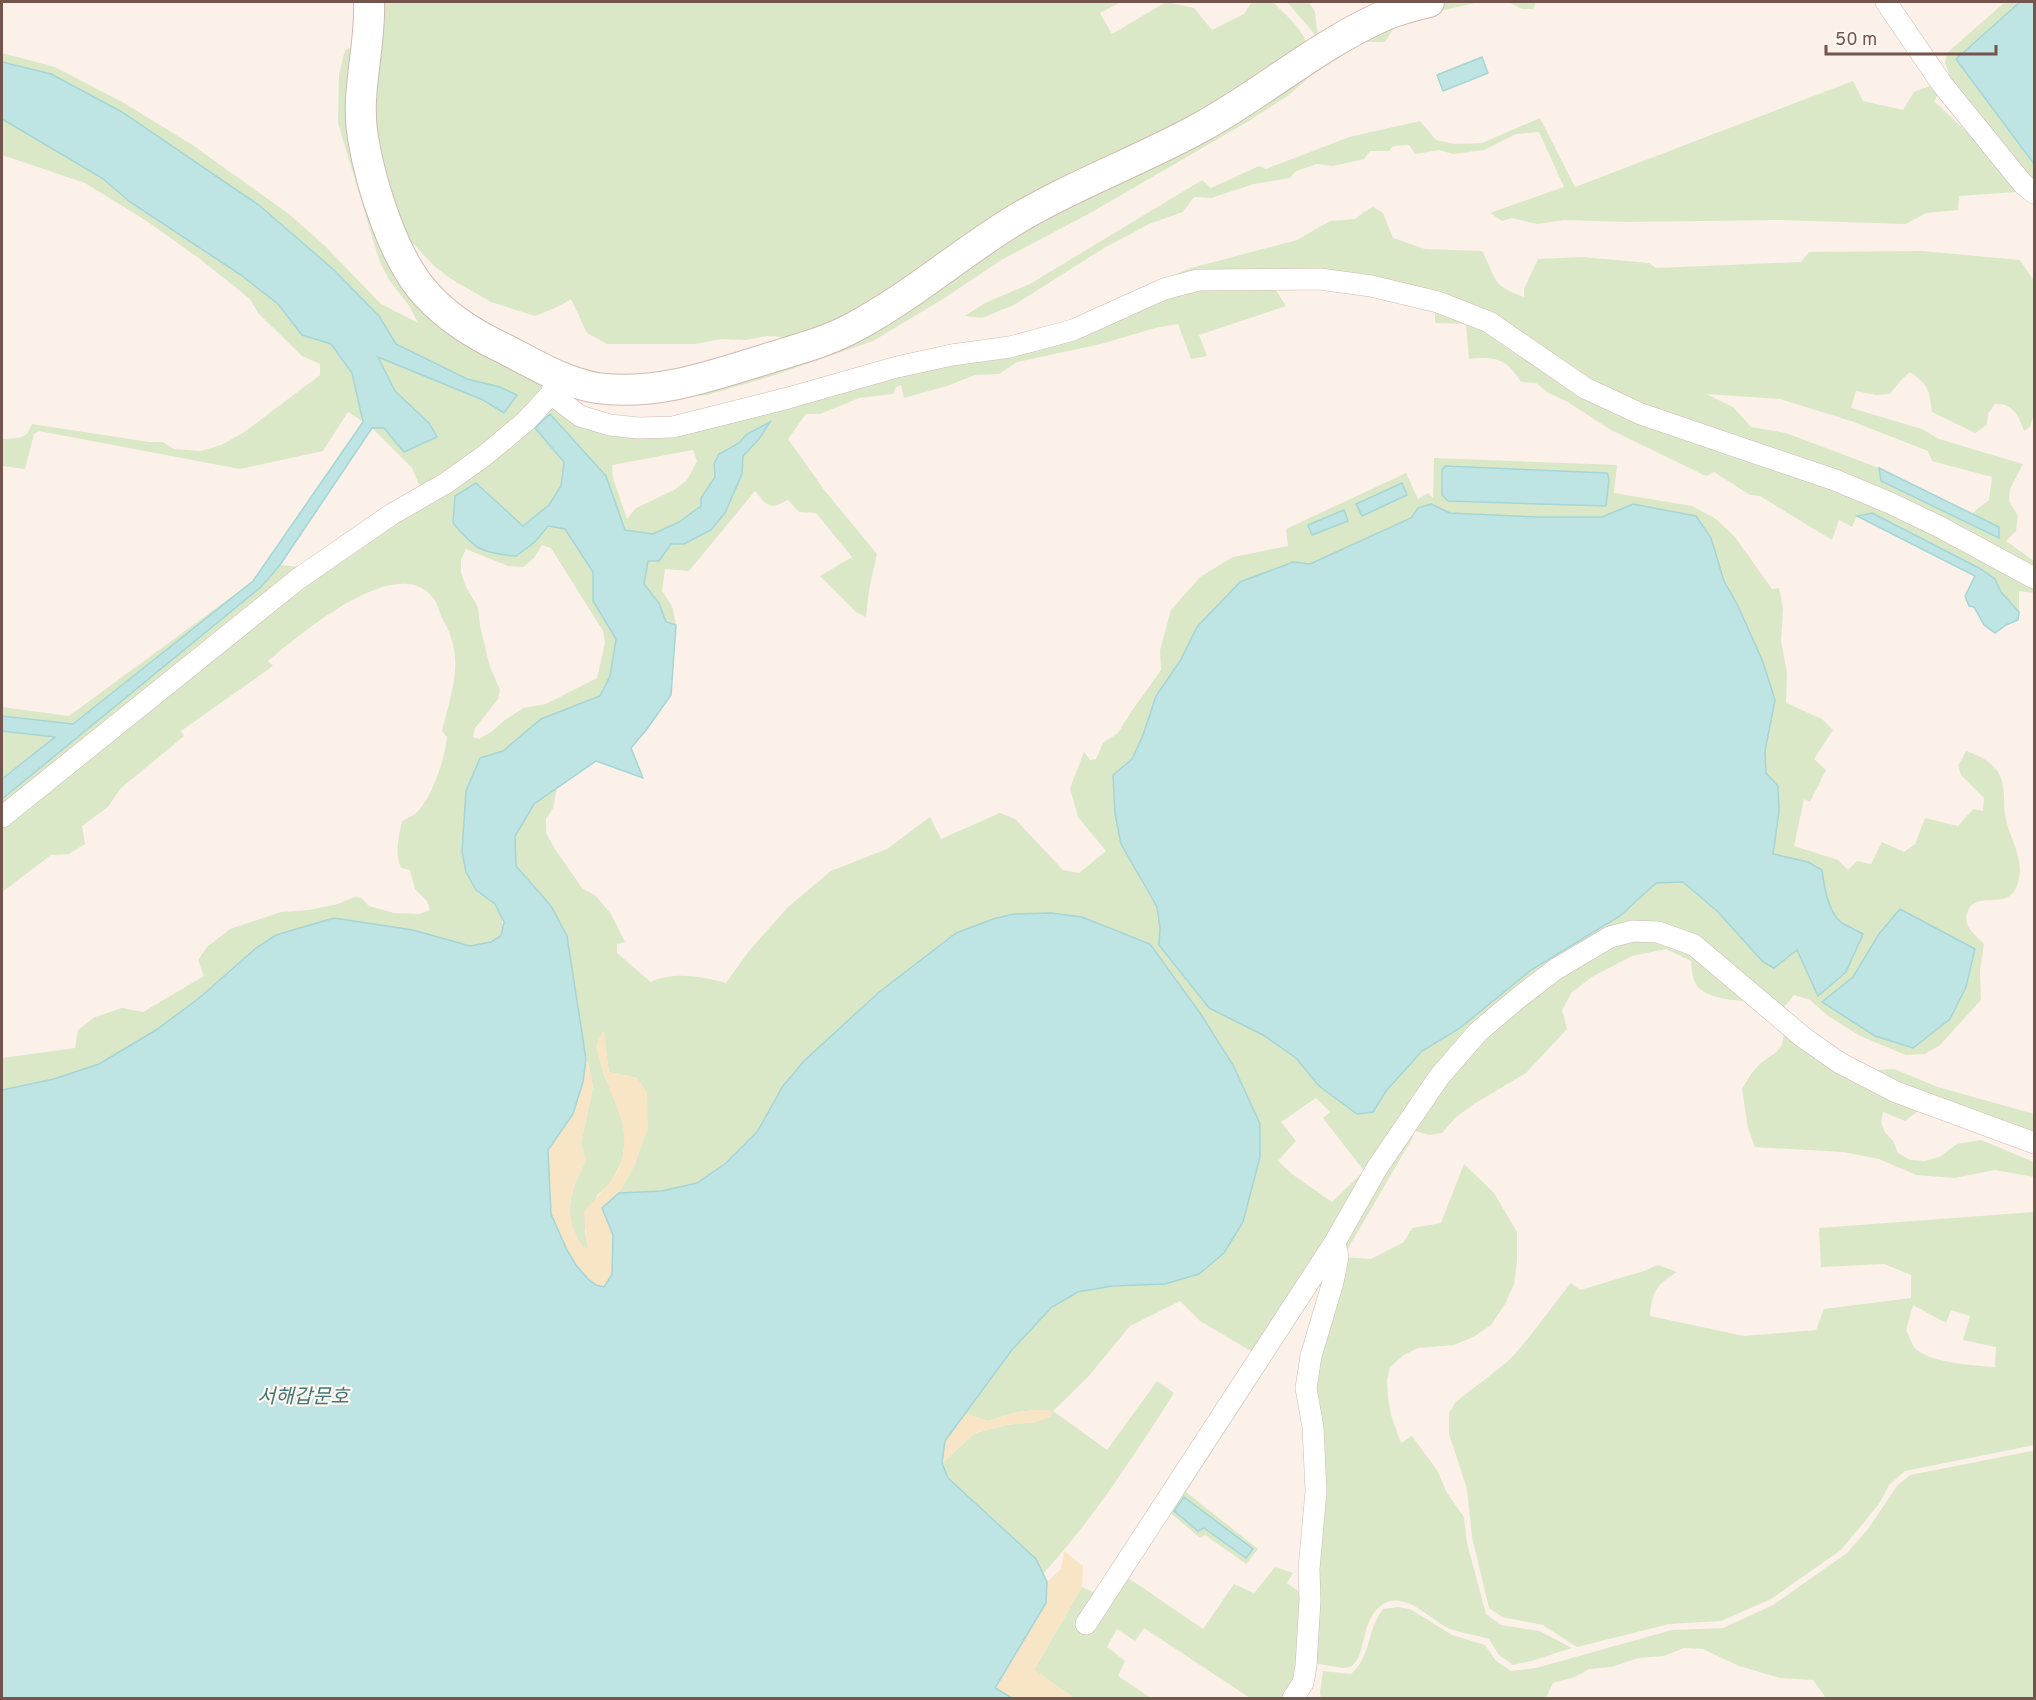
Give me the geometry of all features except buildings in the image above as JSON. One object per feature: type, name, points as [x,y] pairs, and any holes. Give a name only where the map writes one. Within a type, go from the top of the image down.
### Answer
[{"type":"street","points":[[369,2],[361,105],[362,132],[369,167],[382,209],[408,268],[426,295],[446,313],[554,385],[580,417],[610,425],[638,428],[673,427],[897,367],[1010,347],[1073,330],[1164,289],[1198,280],[1320,279],[1371,286],[1438,302],[1489,322],[1585,388],[1631,410],[1834,480],[1890,503],[2034,578]]},
{"type":"street","points":[[554,385],[653,389],[692,382],[807,346],[852,328],[1041,204],[1187,135],[1236,108],[1342,36],[1384,15],[1429,2]]},
{"type":"street","points":[[1886,2],[1942,84],[2023,184],[2034,193]]},
{"type":"street","points":[[2,817],[298,579],[392,514],[446,483],[484,456],[526,421],[554,385]]},
{"type":"street","points":[[1086,1624],[1335,1242],[1377,1168],[1439,1077],[1478,1032],[1556,969],[1610,937],[1633,931],[1658,932],[1694,945],[1804,1038],[1840,1063],[1896,1092],[2034,1143]]},
{"type":"street","points":[[1293,1698],[1303,1683],[1306,1666],[1310,1600],[1309,1569],[1316,1491],[1313,1427],[1306,1388],[1311,1356],[1338,1257],[1335,1242]]},
{"type":"green space","points":[[374,2],[1121,2],[1100,13],[1112,34],[1166,2],[1194,8],[1212,30],[1244,14],[1252,2],[1273,2],[1301,32],[1305,38],[1308,53],[1234,104],[1162,144],[1038,201],[975,238],[894,296],[850,324],[758,358],[655,384],[595,383],[573,376],[494,340],[456,315],[437,298],[414,271],[391,224],[378,185],[366,132],[365,102]],"holes":[[[396,225],[434,266],[451,279],[491,302],[535,316],[571,299],[587,333],[607,344],[695,344],[721,339],[745,340],[767,336],[805,338],[720,366],[676,377],[633,381],[589,379],[566,371],[515,346],[471,321],[451,306],[416,270],[404,249]]]},
{"type":"green space","points":[[1287,2],[1309,2],[1315,12],[1318,38]]},
{"type":"green space","points":[[1447,2],[1479,2],[1394,22],[1393,29],[1385,42],[1365,42],[1349,48],[1319,68],[1289,95],[1247,122],[1092,212],[1003,259],[943,299],[873,341],[766,378],[707,395],[651,402],[621,402],[586,396],[562,388],[565,384],[590,392],[616,396],[660,393],[725,377],[845,338],[880,319],[1020,222],[1216,125],[1347,39],[1393,17]]},
{"type":"green space","points":[[1508,2],[1536,2],[1533,9],[1522,9]]},
{"type":"green space","points":[[2005,2],[2020,2],[1957,59],[2034,164],[2034,189],[1945,78],[1949,73],[1945,63],[1947,53]]},
{"type":"green space","points":[[358,44],[362,48],[396,255],[550,380],[530,408],[2,812],[2,799],[261,587],[280,565],[301,567],[420,487],[412,468],[372,428],[384,428],[404,452],[437,437],[429,422],[395,391],[377,356],[483,400],[504,413],[500,387],[467,379],[396,344],[379,316],[334,270],[260,206],[121,112],[51,74],[2,62],[2,53],[55,67],[124,103],[191,144],[289,214],[325,246],[381,304],[418,323],[410,307],[389,280],[379,260],[338,123],[339,74],[345,50]]},
{"type":"green space","points":[[1853,81],[1863,101],[1903,110],[1914,92],[1937,83],[1941,90],[1934,101],[1971,136],[2017,192],[1959,196],[1958,210],[1926,213],[1906,224],[1776,220],[1626,222],[1564,220],[1537,224],[1512,218],[1502,221],[1490,213],[1564,187],[1539,132],[1516,134],[1484,150],[1453,154],[1439,150],[1415,154],[1409,145],[1393,146],[1389,151],[1370,151],[1364,159],[1333,166],[1317,164],[1296,171],[1290,178],[1254,184],[1211,198],[1194,197],[1183,212],[1149,224],[1104,248],[1014,305],[982,318],[965,316],[985,303],[1030,284],[1202,180],[1211,188],[1259,166],[1266,169],[1349,137],[1420,121],[1436,140],[1455,144],[1482,143],[1540,118],[1575,187]]},
{"type":"green space","points":[[2,119],[102,178],[130,202],[241,275],[278,304],[302,335],[331,344],[352,373],[364,422],[348,412],[323,451],[240,469],[39,431],[34,434],[25,469],[2,466],[2,439],[19,438],[27,434],[32,424],[149,442],[163,442],[174,449],[201,451],[221,445],[243,433],[320,375],[320,364],[302,356],[258,313],[250,299],[200,259],[145,220],[85,183],[2,155]]},
{"type":"green space","points":[[1373,207],[1383,213],[1393,238],[1425,249],[1482,251],[1496,280],[1505,288],[1524,297],[1524,289],[1538,259],[1582,257],[1649,263],[1656,268],[1801,262],[1809,252],[1922,251],[2020,260],[2034,281],[2034,414],[2030,427],[2024,431],[2020,420],[2011,408],[1995,404],[1988,414],[1987,425],[1975,433],[1932,412],[1927,389],[1910,372],[1890,394],[1876,395],[1856,391],[1851,408],[1922,429],[1939,439],[2023,464],[2010,489],[2009,501],[2018,516],[2016,531],[2006,541],[2034,561],[2034,568],[1649,412],[1456,304],[1233,273],[1068,325],[1110,301],[1191,268],[1297,240],[1330,221],[1355,219]],"holes":[[[1706,394],[1780,399],[1851,421],[1928,451],[1932,461],[1992,477],[1989,500],[1971,514],[1999,527],[1998,538],[1881,481],[1879,468],[1786,433],[1751,427],[1733,407]]]},
{"type":"green space","points":[[1274,287],[1286,306],[1199,335],[1207,356],[1191,359],[1178,324],[1017,362],[999,374],[975,375],[947,386],[904,398],[901,385],[896,387],[893,394],[859,398],[820,414],[806,414],[788,439],[825,491],[877,554],[866,617],[856,612],[820,576],[852,557],[816,513],[799,512],[788,500],[772,506],[766,504],[755,491],[689,571],[665,569],[662,591],[672,606],[676,625],[666,622],[659,603],[644,584],[648,561],[659,561],[670,544],[684,544],[725,513],[742,474],[743,456],[759,439],[769,423],[747,434],[739,443],[726,449],[714,464],[715,477],[701,498],[701,506],[679,522],[653,534],[625,530],[606,476],[550,415],[536,428],[564,462],[561,486],[549,505],[523,526],[476,483],[535,542],[548,526],[565,529],[593,572],[593,601],[616,639],[610,676],[600,696],[541,719],[503,751],[480,758],[474,774],[476,890],[494,904],[501,914],[501,936],[491,942],[470,946],[334,918],[256,948],[198,999],[156,1030],[99,1064],[54,1079],[2,1090],[2,1058],[75,1048],[78,1030],[95,1017],[122,1008],[143,1012],[204,976],[198,960],[207,947],[230,929],[281,912],[309,910],[338,904],[355,897],[361,898],[369,906],[394,913],[419,914],[430,910],[427,901],[415,889],[410,870],[401,868],[398,844],[402,821],[415,814],[429,796],[441,765],[447,737],[442,731],[453,686],[455,663],[451,638],[436,602],[418,586],[398,584],[374,590],[324,617],[268,661],[273,666],[181,731],[184,736],[120,789],[108,807],[82,826],[85,844],[69,854],[51,855],[2,892],[2,827],[305,583],[545,409],[555,407],[617,432],[953,358],[1166,292]],"holes":[[[693,450],[697,461],[687,480],[674,490],[636,508],[627,519],[613,478],[612,465]],[[542,545],[551,548],[603,631],[605,643],[597,678],[546,704],[523,708],[479,739],[473,737],[475,728],[498,699],[500,690],[490,667],[478,607],[461,573],[461,560],[466,549],[508,566],[523,567],[534,558]]]},
{"type":"green space","points":[[1435,307],[1469,320],[1528,356],[1840,487],[2034,583],[2034,593],[2019,591],[2019,612],[2001,592],[1995,579],[1872,514],[1857,516],[1852,527],[1839,520],[1832,540],[1760,496],[1750,495],[1714,472],[1706,476],[1611,430],[1536,383],[1521,382],[1511,368],[1500,361],[1486,358],[1469,359],[1466,324],[1435,323]]},
{"type":"green space","points":[[1434,458],[1617,465],[1614,493],[1692,506],[1716,519],[1735,537],[1772,589],[1779,588],[1783,608],[1781,642],[1787,672],[1786,703],[1822,719],[1833,730],[1814,759],[1826,770],[1810,802],[1804,799],[1794,846],[1838,860],[1848,870],[1857,861],[1871,864],[1882,842],[1904,852],[1915,844],[1925,818],[1958,826],[1973,809],[1983,811],[1984,798],[1961,775],[1958,766],[1966,751],[1993,766],[2003,784],[2005,815],[2017,851],[2020,870],[2019,880],[2010,896],[1975,903],[1967,914],[1969,927],[1984,944],[1980,971],[1981,1000],[1940,1045],[1925,1054],[1906,1055],[1860,1036],[1828,1016],[1810,1000],[1794,995],[1780,1012],[1646,925],[1475,1027],[1256,1354],[1200,1321],[1180,1301],[1130,1326],[1088,1377],[1053,1411],[1107,1450],[1157,1381],[1174,1393],[1096,1509],[1043,1574],[1036,1559],[948,1478],[942,1463],[975,1433],[1007,1425],[1036,1422],[1052,1411],[1017,1412],[988,1421],[964,1413],[1015,1346],[1046,1314],[1062,1302],[1088,1289],[1121,1285],[1165,1284],[1082,917],[1051,913],[1014,914],[956,933],[878,993],[804,1061],[783,1086],[757,1132],[726,1163],[697,1183],[662,1191],[619,1193],[635,1164],[637,1078],[609,1072],[603,1032],[597,1044],[599,1056],[624,1126],[625,1142],[622,1161],[610,1184],[597,1195],[585,1231],[588,1250],[578,1240],[574,1231],[570,1204],[574,1186],[586,1161],[581,1144],[593,1086],[581,1033],[567,936],[551,906],[516,866],[515,836],[534,804],[557,788],[553,808],[546,819],[546,833],[582,888],[596,896],[611,914],[625,942],[617,944],[617,953],[651,982],[679,976],[698,977],[726,983],[749,951],[788,907],[831,871],[887,849],[930,817],[941,839],[1000,813],[1015,819],[1063,870],[1079,873],[1106,851],[1078,817],[1070,788],[1084,752],[1090,760],[1096,759],[1103,743],[1118,733],[1161,670],[1160,650],[1171,610],[1200,577],[1233,557],[1288,546],[1286,529],[1406,473],[1418,499],[1428,493],[1433,498]],"holes":[[[1402,484],[1407,495],[1362,516],[1356,504]],[[1430,504],[1450,513],[1602,517],[1633,504],[1664,511],[1711,538],[1724,581],[1763,662],[1775,700],[1765,751],[1766,773],[1778,786],[1779,812],[1773,854],[1808,862],[1822,870],[1833,913],[1842,923],[1863,934],[1797,949],[1773,968],[1763,962],[1718,912],[1683,882],[1656,883],[1620,916],[1531,970],[1460,1028],[1422,1051],[1386,1091],[1373,1112],[1319,1086],[1296,1058],[1263,1035],[1159,945],[1160,928],[1157,907],[1142,883],[1113,775],[1132,759],[1156,696],[1180,661],[1197,627],[1240,582],[1293,562],[1310,564],[1411,518],[1418,508]],[[1853,977],[1875,1036],[1823,1002]],[[1316,1098],[1330,1112],[1323,1118],[1364,1171],[1332,1202],[1292,1174],[1278,1161],[1296,1141],[1281,1122]]]},
{"type":"green space","points":[[253,581],[73,724],[2,716],[2,707],[69,716]]},
{"type":"green space","points":[[2,731],[56,737],[2,779]]},
{"type":"green space","points":[[1635,939],[1677,945],[1753,1002],[1725,999],[1706,993],[1695,983],[1691,961],[1666,949],[1632,956],[1592,977],[1572,992],[1562,1010],[1567,1029],[1526,1073],[1474,1104],[1456,1117],[1442,1133],[1429,1135],[1409,1129],[1483,1034],[1588,956]]},
{"type":"green space","points":[[1784,1028],[1923,1107],[1905,1121],[1883,1112],[1881,1122],[1898,1153],[1910,1160],[1925,1161],[1939,1157],[1957,1144],[1981,1140],[2034,1162],[2034,1177],[1995,1170],[1955,1178],[1916,1175],[1879,1159],[1843,1152],[1755,1147],[1748,1128],[1742,1089],[1756,1067],[1780,1047]]},
{"type":"green space","points":[[1894,1069],[1938,1087],[2034,1114],[2034,1137],[1864,1071]]},
{"type":"green space","points":[[1405,1134],[1413,1137],[1343,1257],[1371,1259],[1404,1242],[1412,1228],[1441,1223],[1464,1164],[1494,1193],[1517,1232],[1514,1284],[1505,1304],[1491,1325],[1475,1336],[1454,1345],[1418,1348],[1404,1355],[1390,1367],[1387,1380],[1391,1415],[1401,1443],[1412,1436],[1437,1470],[1447,1493],[1464,1517],[1467,1543],[1486,1614],[1501,1625],[1539,1631],[1572,1648],[1513,1665],[1499,1655],[1489,1639],[1448,1628],[1414,1606],[1396,1600],[1387,1602],[1374,1613],[1359,1656],[1351,1667],[1343,1668],[1312,1663],[1313,1398],[1339,1241]]},
{"type":"green space","points":[[2034,1212],[2034,1445],[1905,1471],[1889,1485],[1879,1504],[1841,1550],[1771,1599],[1721,1621],[1669,1624],[1577,1647],[1543,1625],[1502,1617],[1489,1608],[1472,1537],[1467,1489],[1449,1434],[1449,1413],[1455,1403],[1513,1356],[1571,1283],[1580,1290],[1658,1265],[1677,1272],[1656,1290],[1650,1316],[1744,1336],[1816,1330],[1824,1309],[1911,1298],[1911,1275],[1884,1264],[1821,1267],[1819,1228]],"holes":[[[1913,1305],[1946,1323],[1951,1310],[1970,1316],[1963,1340],[1996,1347],[1995,1367],[1976,1366],[1930,1357],[1915,1348],[1906,1330]]]},
{"type":"green space","points":[[1331,1260],[1330,1270],[1186,1492],[1258,1549],[1246,1564],[1205,1535],[1200,1538],[1167,1510]],"holes":[[[1184,1497],[1253,1549],[1246,1558],[1203,1528]]]},
{"type":"green space","points":[[2034,1451],[2034,1698],[1826,1698],[1813,1680],[1780,1678],[1739,1666],[1703,1649],[1684,1648],[1664,1656],[1638,1658],[1612,1667],[1589,1669],[1575,1677],[1553,1683],[1546,1698],[1321,1698],[1323,1671],[1351,1674],[1358,1667],[1383,1609],[1398,1607],[1410,1609],[1452,1635],[1485,1645],[1496,1661],[1511,1671],[1536,1668],[1672,1630],[1723,1628],[1773,1605],[1847,1553],[1868,1529],[1897,1486],[1910,1475]]},
{"type":"green space","points":[[1275,1567],[1293,1573],[1287,1583],[1301,1593],[1303,1666],[1284,1698],[1250,1698],[1144,1628],[1135,1641],[1117,1629],[1107,1647],[1125,1661],[1118,1676],[1151,1698],[1071,1698],[1072,1696],[1034,1670],[1082,1587],[1097,1594],[1124,1575],[1203,1629],[1234,1584],[1254,1593]]},
{"type":"sand","points":[[604,1031],[609,1072],[637,1078],[647,1092],[648,1128],[635,1164],[619,1193],[602,1208],[613,1235],[612,1274],[604,1287],[588,1279],[576,1265],[551,1214],[548,1150],[573,1114],[583,1082],[586,1059],[593,1086],[581,1144],[586,1161],[577,1179],[570,1206],[572,1225],[580,1243],[587,1249],[584,1212],[615,1175],[622,1160],[624,1147],[622,1122],[597,1051],[598,1042]]},
{"type":"sand","points":[[1053,1411],[1050,1417],[1036,1422],[1007,1425],[975,1433],[942,1463],[945,1441],[964,1413],[988,1421],[1017,1412]]},
{"type":"sand","points":[[1064,1551],[1083,1566],[1082,1587],[1034,1670],[1072,1696],[1071,1698],[1012,1698],[995,1689],[1046,1603],[1047,1582],[1061,1569]]},
{"type":"water","points":[[2020,2],[2034,2],[2034,164],[1956,59]]},
{"type":"water","points":[[1482,57],[1488,73],[1443,91],[1437,75]]},
{"type":"water","points":[[2,62],[51,74],[122,112],[260,206],[334,270],[379,316],[396,344],[467,379],[500,387],[517,395],[504,413],[483,400],[378,357],[395,391],[429,423],[437,437],[404,452],[384,428],[372,428],[280,565],[261,587],[2,799],[2,779],[55,737],[2,731],[2,716],[73,724],[253,581],[363,422],[352,373],[331,344],[302,335],[278,304],[241,275],[130,202],[102,178],[2,119]]},
{"type":"water","name":"서해갑문호","points":[[550,414],[606,476],[625,530],[653,534],[679,522],[701,506],[701,498],[715,477],[714,464],[719,454],[739,443],[747,434],[770,422],[759,439],[743,456],[742,474],[725,513],[711,530],[684,544],[671,544],[659,561],[648,561],[644,584],[659,603],[666,622],[676,625],[671,695],[631,748],[643,778],[596,761],[534,804],[515,836],[516,866],[551,906],[567,936],[586,1059],[583,1082],[573,1114],[548,1150],[551,1214],[567,1250],[588,1279],[604,1287],[612,1274],[613,1235],[602,1208],[619,1193],[662,1191],[697,1183],[726,1163],[757,1132],[783,1086],[804,1061],[878,993],[956,933],[1014,914],[1051,913],[1082,917],[1150,944],[1200,1013],[1233,1065],[1260,1124],[1260,1157],[1243,1222],[1224,1253],[1199,1274],[1165,1284],[1112,1286],[1078,1292],[1052,1307],[1011,1351],[945,1441],[942,1463],[948,1478],[1036,1559],[1047,1582],[1046,1603],[995,1688],[1012,1698],[2,1698],[2,1090],[54,1079],[99,1064],[156,1030],[198,999],[256,948],[276,935],[334,918],[413,930],[470,946],[491,942],[501,936],[504,922],[495,904],[476,890],[466,872],[462,852],[466,791],[480,758],[503,751],[541,719],[600,696],[610,676],[616,639],[593,601],[593,572],[565,529],[548,526],[535,542],[516,556],[487,551],[474,545],[453,523],[455,496],[476,483],[523,526],[549,505],[561,486],[564,462],[535,428]]},
{"type":"water","points":[[1445,466],[1607,473],[1609,479],[1606,506],[1448,501],[1442,495],[1442,470]]},
{"type":"water","points":[[1879,468],[1999,527],[1999,538],[1881,481]]},
{"type":"water","points":[[1402,483],[1407,495],[1362,516],[1356,504]]},
{"type":"water","points":[[1431,504],[1450,513],[1602,517],[1633,504],[1696,516],[1711,538],[1724,581],[1763,662],[1775,700],[1765,751],[1766,773],[1778,786],[1779,812],[1773,854],[1808,862],[1822,870],[1833,913],[1842,923],[1863,934],[1846,972],[1818,996],[1797,950],[1774,968],[1763,962],[1718,912],[1683,882],[1656,883],[1620,916],[1531,970],[1460,1028],[1422,1051],[1386,1091],[1373,1112],[1357,1114],[1319,1086],[1296,1058],[1263,1035],[1209,1008],[1159,945],[1160,928],[1157,907],[1121,844],[1115,814],[1113,775],[1132,759],[1156,696],[1180,661],[1197,627],[1240,582],[1293,562],[1310,564],[1411,518],[1418,508]]},
{"type":"water","points":[[1344,510],[1348,521],[1312,535],[1308,525]]},
{"type":"water","points":[[1872,513],[1979,568],[1995,579],[2001,592],[2019,612],[2018,620],[1995,633],[1984,625],[1974,607],[1969,606],[1965,596],[1975,576],[1857,516]]},
{"type":"water","points":[[1900,909],[1975,949],[1966,987],[1950,1019],[1913,1048],[1875,1036],[1822,1002],[1853,977],[1879,934]]},
{"type":"water","points":[[1184,1497],[1253,1549],[1246,1558],[1204,1528],[1198,1531],[1174,1511]]}]
